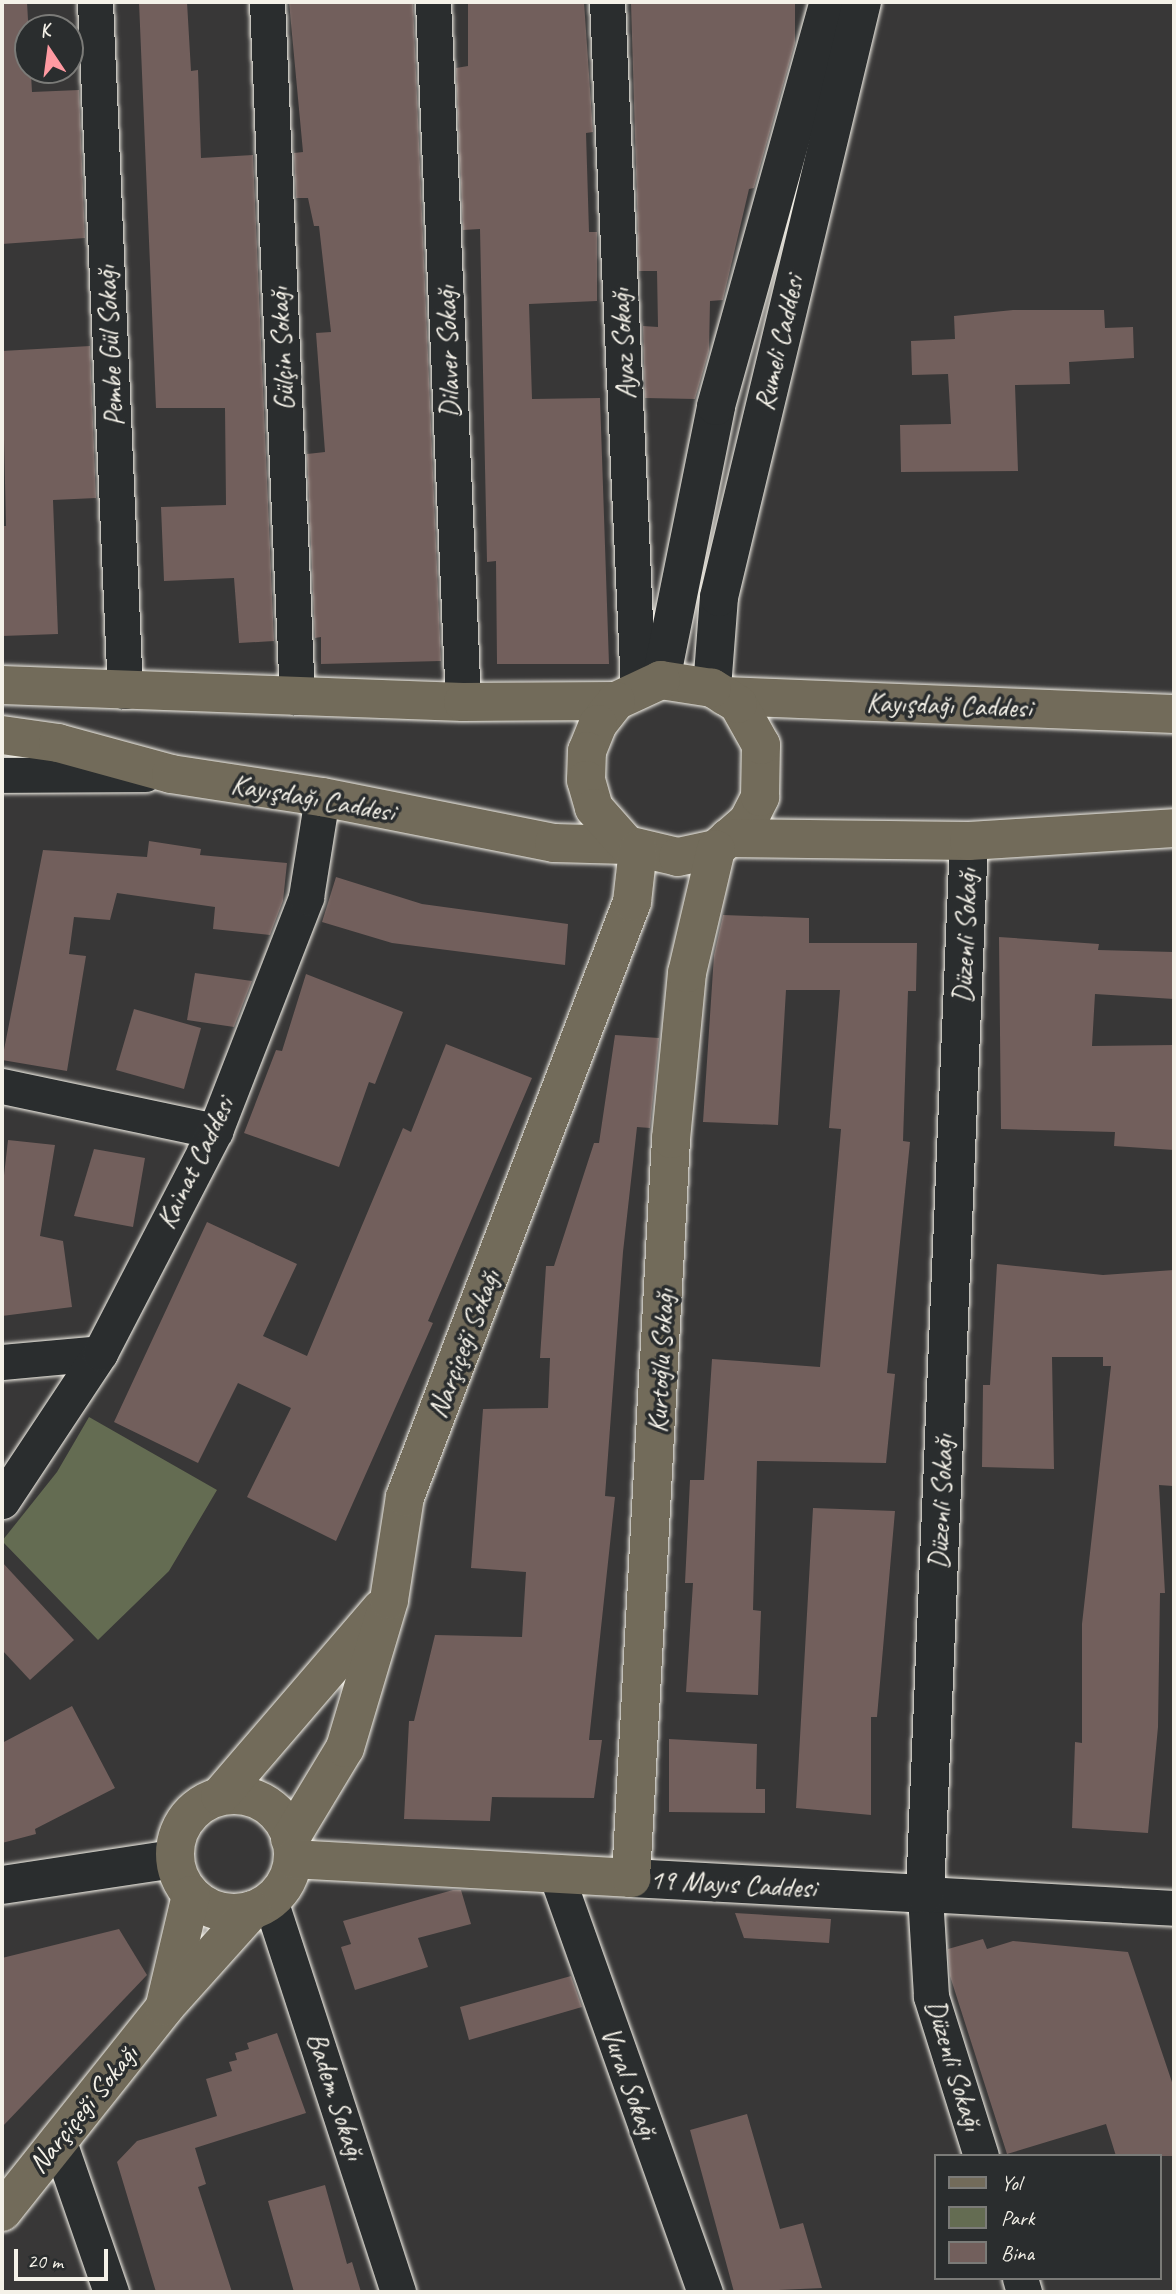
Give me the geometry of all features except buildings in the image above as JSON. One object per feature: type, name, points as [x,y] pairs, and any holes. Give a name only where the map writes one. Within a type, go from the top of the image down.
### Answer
[{"type":"main road","name":"Kayışdağı Caddesi","points":[[2,685],[463,702],[639,689],[1174,714]]},
{"type":"main road","points":[[633,847],[594,808],[586,780],[594,733],[639,689]]},
{"type":"main road","points":[[718,692],[750,720],[765,771],[748,821],[722,843]]},
{"type":"main road","name":"Kayışdağı Caddesi","points":[[2,735],[58,743],[171,774],[322,797],[554,843],[633,847],[678,857],[722,843],[969,841],[1174,828]]},
{"type":"main road","name":"Kurtoğlu Sokağı","points":[[631,1878],[671,1139],[687,973],[722,843]]},
{"type":"main road","name":"Narçiçeği Sokağı","points":[[2,2212],[165,2007],[285,1882],[291,1849],[345,1748],[389,1600],[405,1497],[632,902],[633,847]]},
{"type":"main road","points":[[220,1796],[389,1600]]},
{"type":"main road","points":[[261,1905],[219,1911],[191,1895],[174,1858],[181,1826],[204,1802],[220,1796],[256,1799],[284,1822],[291,1849]]},
{"type":"main road","name":"19 Mayıs Caddesi","points":[[291,1849],[556,1874],[631,1878]]},
{"type":"main road","name":"Narçiçeği Sokağı","points":[[165,2007],[191,1895]]},
{"type":"street","name":"Pembe Gül Sokağı","points":[[95,2],[125,691]]},
{"type":"street","name":"Gülçin Sokağı","points":[[267,2],[297,697]]},
{"type":"street","name":"Dilaver Sokağı","points":[[433,2],[463,702]]},
{"type":"street","name":"Ayaz Sokağı","points":[[607,2],[639,689]]},
{"type":"street","name":"Rumeli Caddesi","points":[[639,689],[829,2]]},
{"type":"street","name":"Rumeli Caddesi","points":[[718,692],[719,597],[862,2]]},
{"type":"street","points":[[2,775],[171,774]]},
{"type":"street","name":"Kainat Caddesi","points":[[2,1501],[100,1353],[215,1131],[306,897],[322,797]]},
{"type":"street","name":"Düzenli Sokağı","points":[[969,841],[925,1894],[931,1996],[980,2154]]},
{"type":"street","points":[[2,1086],[215,1131]]},
{"type":"street","points":[[2,1362],[100,1353]]},
{"type":"street","points":[[2,1885],[174,1858]]},
{"type":"street","name":"Vural Sokağı","points":[[556,1874],[705,2292]]},
{"type":"street","name":"19 Mayıs Caddesi","points":[[631,1878],[925,1894],[1174,1903]]},
{"type":"street","name":"Badem Sokağı","points":[[261,1905],[398,2292]]},
{"type":"street","points":[[58,2139],[111,2292]]},
{"type":"green space","points":[[89,1417],[217,1490],[169,1571],[98,1640],[2,1541],[57,1472]]}]
